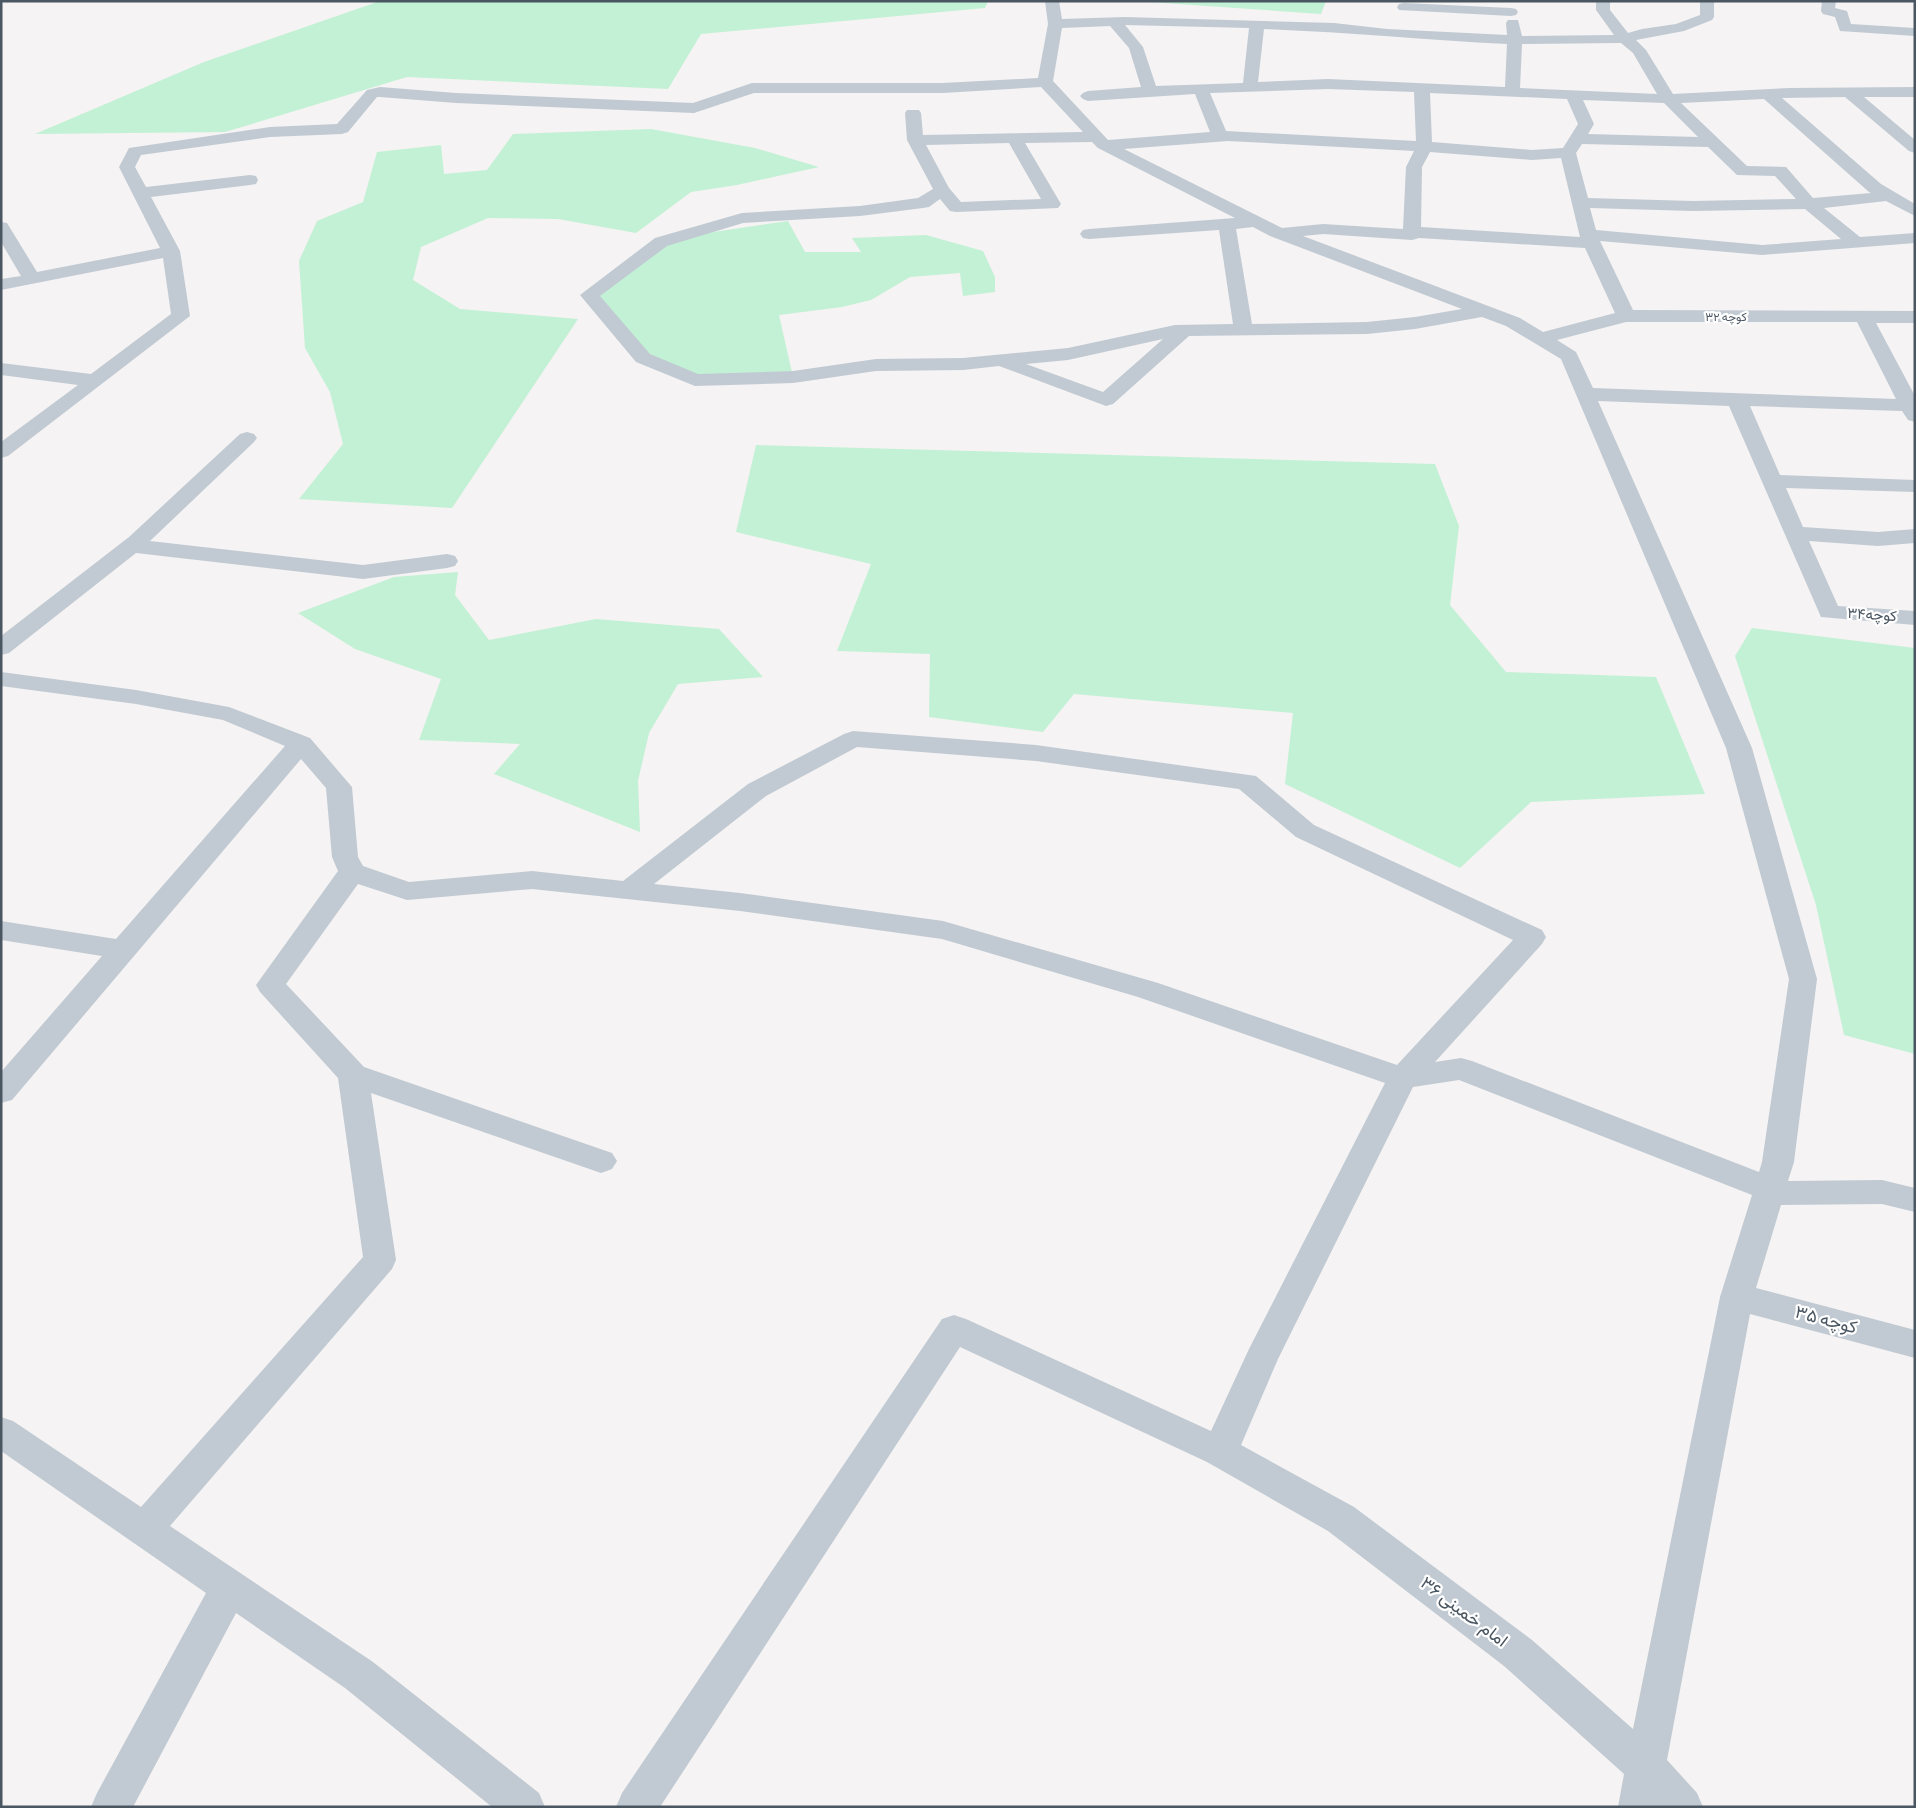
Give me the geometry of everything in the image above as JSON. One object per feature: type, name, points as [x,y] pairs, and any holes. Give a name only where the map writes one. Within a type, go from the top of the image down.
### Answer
[{"type":"street","points":[[1045,82],[1054,24],[1052,1]]},
{"type":"street","points":[[1603,1],[1603,10],[1625,39],[1639,50],[1668,99],[1712,142],[1743,171],[1780,171],[1809,204],[1857,243]]},
{"type":"street","points":[[1054,24],[1114,21],[1334,27],[1402,34],[1515,40],[1625,39],[1642,32],[1679,28],[1707,18],[1707,1]]},
{"type":"street","points":[[1829,1],[1828,11],[1842,14],[1845,28],[1915,32]]},
{"type":"street","points":[[1402,34],[1404,4],[1511,7],[1515,40],[1512,92]]},
{"type":"street","points":[[1114,21],[1136,47],[1150,91]]},
{"type":"street","points":[[1250,86],[1257,25]]},
{"type":"street","points":[[1,452],[181,316],[171,251],[127,167],[135,151],[270,132],[342,129],[372,93],[694,108],[752,88],[943,88],[1045,82],[1101,141],[1256,222],[1280,233],[1512,322],[1569,356],[1739,748],[1803,979],[1778,1162],[1737,1297],[1638,1807]]},
{"type":"street","points":[[1088,96],[1150,91],[1328,84],[1668,99],[1768,94],[1915,92]]},
{"type":"street","points":[[1412,232],[1414,167],[1424,148],[1422,88]]},
{"type":"street","points":[[1201,89],[1220,137]]},
{"type":"street","points":[[1848,92],[1915,148]]},
{"type":"street","points":[[1768,94],[1875,188],[1915,211]]},
{"type":"street","points":[[1573,95],[1586,124],[1572,146],[1580,203],[1589,239],[1626,316]]},
{"type":"street","points":[[913,113],[915,140],[942,190],[956,207],[1052,204],[1014,138]]},
{"type":"street","points":[[915,140],[1014,138],[1101,141],[1220,137],[1379,143],[1532,155],[1572,146],[1712,142]]},
{"type":"street","points":[[141,193],[250,180]]},
{"type":"street","points":[[942,190],[923,203],[860,211],[742,218],[667,240],[661,242],[589,295],[643,358],[695,380],[792,377],[876,365],[964,364],[1000,361],[1068,354],[1175,331],[1367,328],[1414,323],[1483,311]]},
{"type":"street","points":[[1580,203],[1693,206],[1809,204],[1889,196]]},
{"type":"street","points":[[1089,234],[1256,222]]},
{"type":"street","points":[[1227,224],[1244,331]]},
{"type":"street","points":[[1280,233],[1324,228],[1412,235],[1412,232],[1589,239],[1762,250],[1915,238]]},
{"type":"street","points":[[4,236],[32,279]]},
{"type":"street","points":[[1,285],[171,251]]},
{"type":"street","name":"کوچه ۳۲","points":[[1540,339],[1626,316],[1915,317]]},
{"type":"street","points":[[1864,318],[1912,410]]},
{"type":"street","points":[[1000,361],[1106,400],[1184,331]]},
{"type":"street","points":[[1,369],[96,381]]},
{"type":"street","points":[[1585,394],[1912,410]]},
{"type":"street","points":[[1737,400],[1795,533],[1878,539],[1915,536]]},
{"type":"street","points":[[1,648],[131,546],[247,438]]},
{"type":"street","points":[[1772,481],[1915,486]]},
{"type":"street","name":"کوچه۳۴","points":[[1795,533],[1829,612],[1915,618]]},
{"type":"street","points":[[131,546],[363,572],[447,561]]},
{"type":"street","points":[[1,679],[136,696],[230,714],[301,743],[339,787],[345,857],[352,872],[407,891],[532,880],[740,902],[944,930],[1148,990],[1402,1078],[1461,1070],[1780,1193],[1882,1192],[1915,1200]]},
{"type":"street","points":[[627,891],[757,790],[853,739],[1036,752],[1247,782],[1305,831],[1532,937],[1402,1078],[1261,1359],[1220,1451]]},
{"type":"street","points":[[1,1092],[301,743]]},
{"type":"street","points":[[352,872],[270,985],[353,1075],[601,1161]]},
{"type":"street","points":[[1,930],[123,950]]},
{"type":"street","points":[[145,1528],[380,1260],[353,1075]]},
{"type":"street","name":"کوچه ۳۵","points":[[1737,1297],[1915,1344]]},
{"type":"street","name":"۳۶ امام خمینی","points":[[636,1807],[954,1329],[1220,1451],[1341,1519],[1518,1653],[1645,1766],[1683,1807]]},
{"type":"street","points":[[1,1432],[359,1675],[525,1807]]},
{"type":"street","points":[[111,1807],[230,1586]]},
{"type":"green space","points":[[380,1],[988,1],[985,8],[701,34],[668,89],[407,77],[225,132],[35,134],[204,62]]},
{"type":"green space","points":[[1135,1],[1326,1],[1321,14]]},
{"type":"green space","points":[[651,129],[755,148],[819,167],[737,185],[691,192],[636,233],[558,219],[488,218],[421,247],[413,280],[460,309],[578,319],[452,508],[299,499],[343,444],[330,392],[305,348],[299,261],[317,221],[363,202],[377,152],[441,145],[444,174],[487,170],[513,134]]},
{"type":"green space","points":[[788,221],[805,252],[861,252],[852,238],[926,235],[983,251],[995,277],[995,292],[963,296],[960,273],[910,277],[871,300],[842,307],[779,315],[793,377],[695,380],[643,358],[589,295],[673,238]]},
{"type":"green space","points":[[756,445],[1435,464],[1459,526],[1450,605],[1506,672],[1656,677],[1705,794],[1531,802],[1460,868],[1285,784],[1293,713],[1074,694],[1043,732],[929,717],[930,654],[837,651],[871,564],[736,532]]},
{"type":"green space","points":[[458,572],[455,595],[489,640],[596,619],[719,629],[763,677],[678,684],[649,733],[638,781],[640,832],[494,774],[520,744],[419,740],[441,679],[355,649],[298,613],[394,577]]},
{"type":"green space","points":[[1752,628],[1915,648],[1915,1054],[1844,1035],[1816,905],[1735,656]]}]
